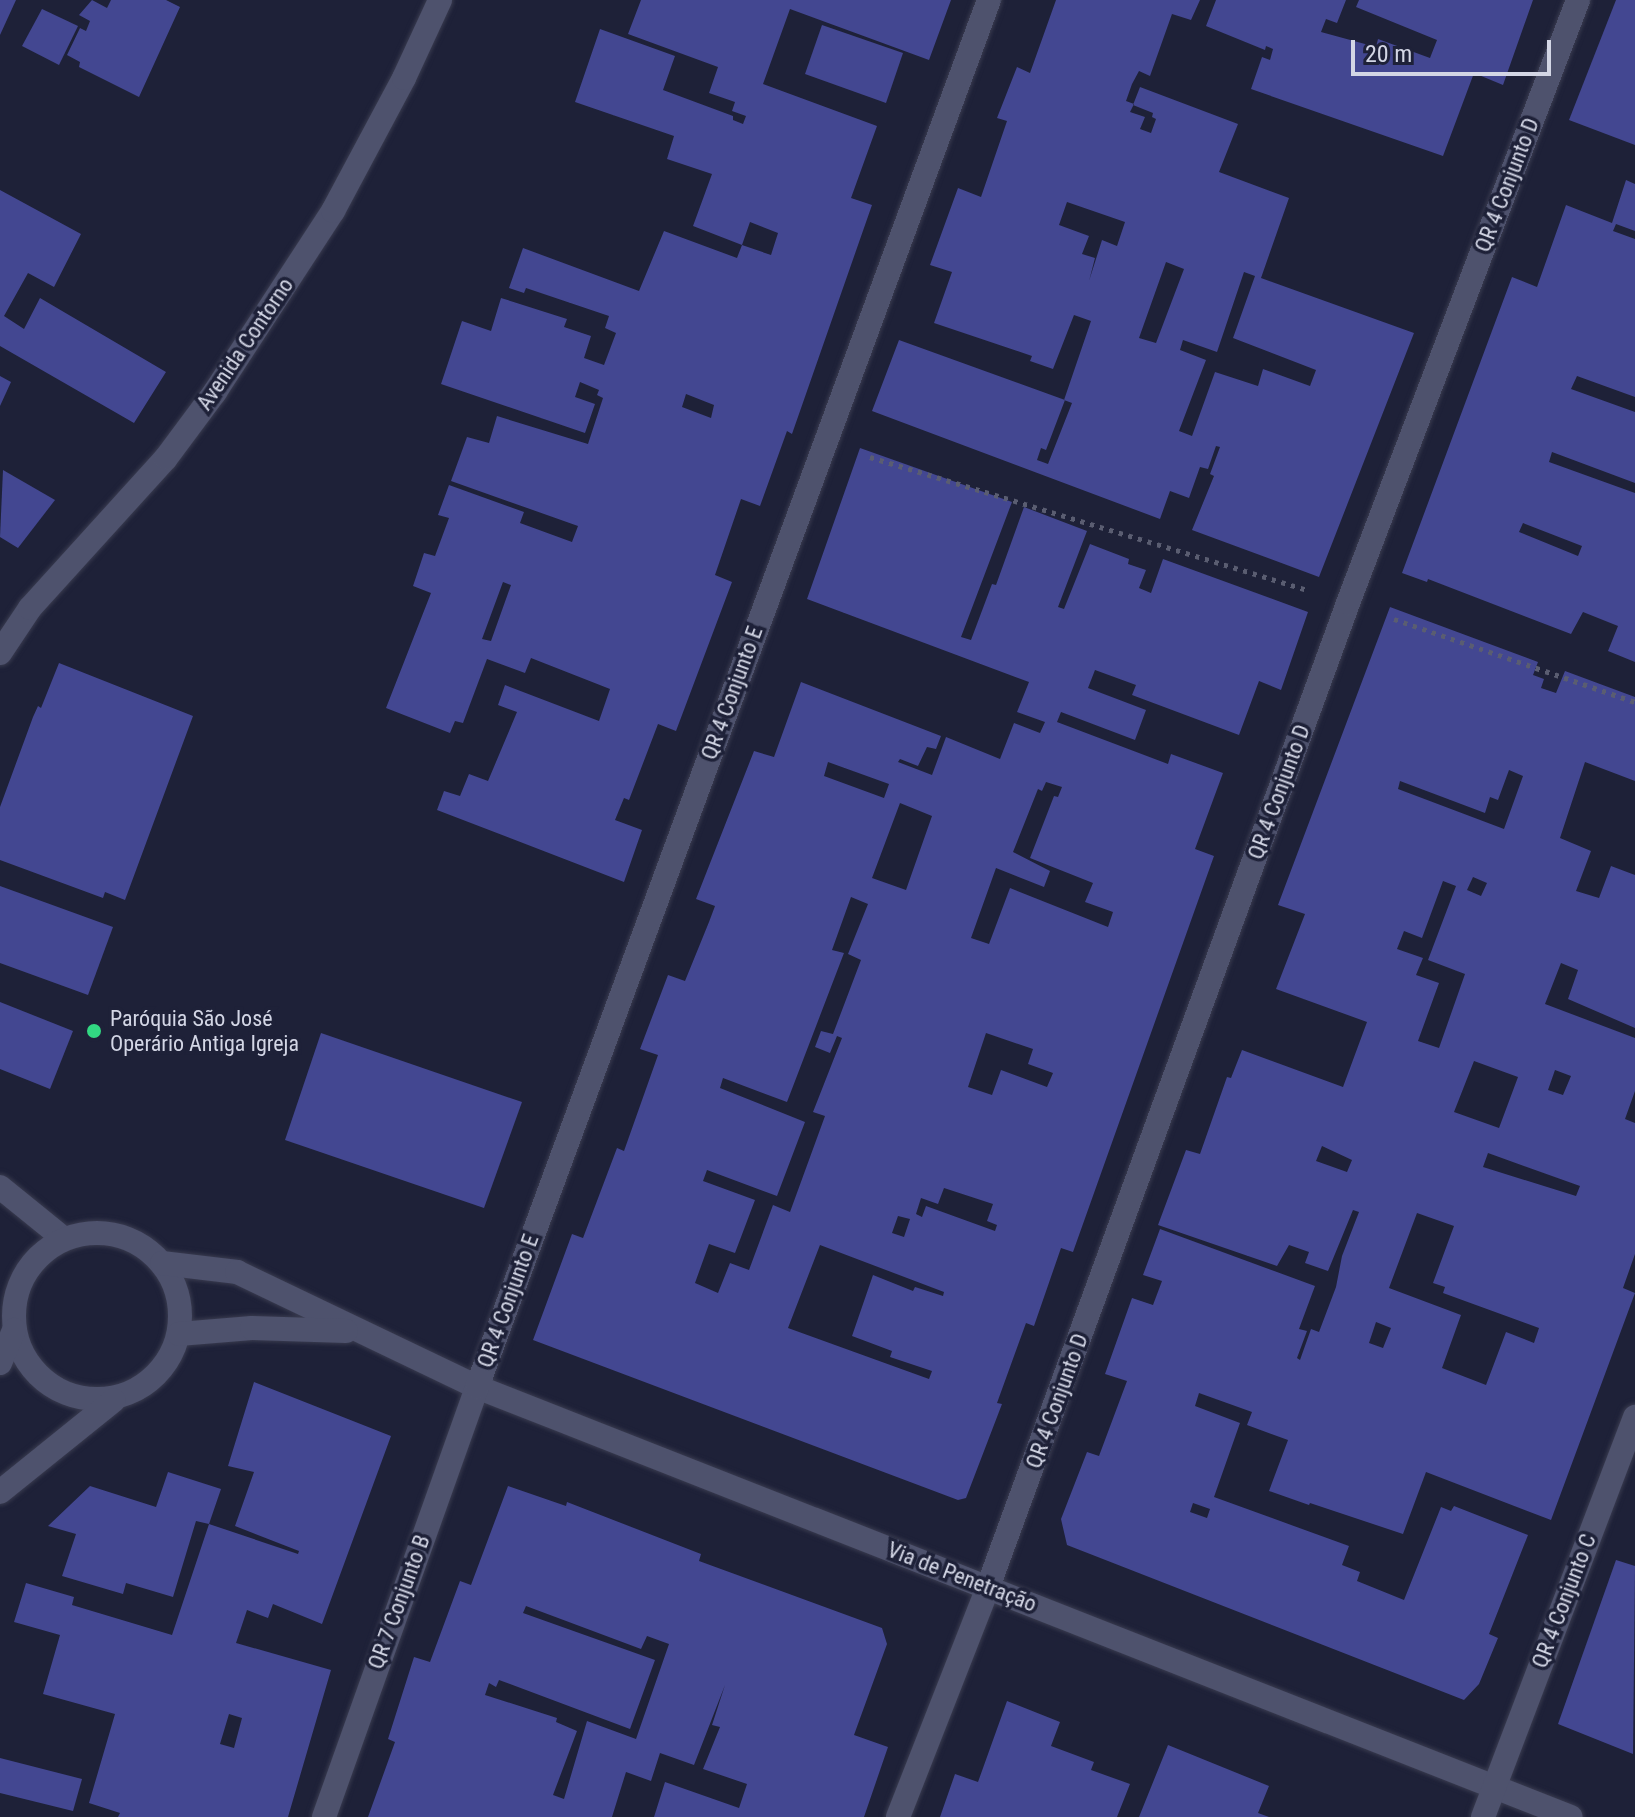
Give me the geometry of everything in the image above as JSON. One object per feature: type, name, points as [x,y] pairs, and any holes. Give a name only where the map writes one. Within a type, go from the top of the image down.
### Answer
[{"type":"street","name":"Avenida Contorno","points":[[0,653],[30,608],[166,458],[215,392],[333,211],[404,78],[440,0]]},
{"type":"street","name":"QR 4 Conjunto E","points":[[477,1387],[989,0]]},
{"type":"street","name":"QR 4 Conjunto D","points":[[988,1587],[1348,603],[1578,0]]},
{"type":"street","points":[[0,1187],[63,1238]]},
{"type":"street","points":[[0,1363],[14,1330],[16,1292],[27,1270],[33,1259],[63,1238],[100,1232],[134,1240],[162,1263],[179,1297],[179,1334],[166,1364],[143,1387],[114,1400],[0,1492]]},
{"type":"street","name":"Via de Penetração","points":[[162,1263],[237,1272],[477,1387],[1571,1817]]},
{"type":"street","name":"Via de Penetração","points":[[179,1334],[252,1328],[356,1331]]},
{"type":"street","points":[[14,1330],[32,1370],[69,1396],[114,1400]]},
{"type":"street","name":"QR 7 Conjunto B","points":[[324,1817],[477,1387]]},
{"type":"street","name":"QR 4 Conjunto C","points":[[1483,1817],[1635,1417]]},
{"type":"street","points":[[898,1817],[988,1587]]},
{"type":"path","points":[[825,444],[1348,603],[1635,702]]},
{"type":"building","points":[[0,0],[16,0],[0,35]]},
{"type":"building","points":[[92,0],[107,8],[111,0],[166,0],[180,7],[139,97],[79,67],[80,62],[67,55],[80,28],[86,31],[90,21],[79,15]]},
{"type":"building","points":[[641,0],[951,0],[929,60],[790,9],[763,84],[877,126],[851,198],[872,205],[792,434],[787,431],[760,506],[741,499],[715,575],[732,582],[676,731],[658,724],[629,800],[624,798],[615,820],[642,830],[624,882],[437,810],[444,791],[460,796],[469,774],[488,781],[517,712],[498,705],[505,685],[599,721],[610,689],[531,658],[525,673],[487,659],[463,723],[455,721],[450,733],[386,708],[431,593],[413,586],[424,553],[435,556],[449,518],[438,515],[449,485],[524,512],[520,523],[572,542],[578,526],[451,481],[467,437],[489,443],[497,416],[588,444],[603,398],[597,395],[599,390],[580,382],[575,397],[595,404],[585,433],[441,384],[462,321],[491,331],[501,298],[567,319],[564,327],[591,336],[584,358],[604,365],[616,333],[605,328],[609,316],[526,288],[524,293],[509,288],[523,248],[639,291],[664,231],[737,258],[742,245],[693,226],[712,174],[667,159],[674,136],[575,102],[600,29],[675,56],[663,90],[733,116],[733,120],[743,124],[746,116],[732,111],[735,102],[709,93],[718,67],[628,34]],"holes":[[[750,222],[778,233],[771,255],[742,245]],[[686,394],[714,405],[711,418],[682,407]],[[503,582],[511,585],[491,641],[482,639]]]},
{"type":"building","points":[[1056,0],[1200,0],[1191,20],[1172,14],[1150,76],[1139,71],[1126,101],[1133,104],[1140,87],[1238,124],[1219,172],[1289,198],[1261,278],[1414,333],[1319,577],[1192,530],[1214,476],[1210,474],[1220,447],[1216,446],[1208,469],[1200,467],[1189,498],[1170,491],[1160,519],[872,411],[899,340],[1064,400],[1091,321],[1074,315],[1053,369],[1030,361],[1032,356],[934,323],[952,272],[930,265],[958,188],[981,197],[1007,121],[997,118],[1017,67],[1030,73]],"holes":[[[1133,105],[1153,113],[1152,117],[1156,119],[1151,133],[1140,129],[1145,117],[1130,112]],[[1067,202],[1125,222],[1117,246],[1102,240],[1089,281],[1095,258],[1082,254],[1089,236],[1059,225]],[[1166,262],[1184,269],[1156,343],[1139,338]],[[1244,272],[1255,276],[1233,338],[1316,370],[1310,386],[1263,369],[1258,386],[1215,372],[1192,436],[1179,431],[1206,360],[1180,350],[1183,340],[1217,352]],[[1065,400],[1072,403],[1048,464],[1037,460],[1041,448],[1046,450]]]},
{"type":"building","points":[[1216,0],[1346,0],[1337,23],[1326,19],[1321,32],[1376,47],[1378,39],[1430,58],[1437,40],[1356,7],[1359,0],[1533,0],[1503,85],[1474,73],[1443,156],[1251,89],[1262,57],[1270,60],[1273,49],[1266,46],[1265,50],[1206,26]]},
{"type":"building","points":[[1616,0],[1635,0],[1635,145],[1569,120]]},
{"type":"building","points":[[42,9],[78,26],[59,65],[22,46]]},
{"type":"building","points":[[822,25],[903,53],[886,103],[805,74]]},
{"type":"building","points":[[1626,180],[1635,184],[1635,231],[1616,224],[1613,231],[1635,239],[1635,397],[1577,376],[1571,389],[1635,412],[1635,483],[1552,452],[1549,462],[1635,493],[1635,662],[1608,651],[1618,626],[1583,612],[1571,634],[1428,579],[1427,582],[1402,573],[1512,277],[1537,287],[1566,205],[1612,223]],"holes":[[[1523,523],[1582,546],[1578,556],[1519,532]]]},
{"type":"building","points":[[0,190],[81,234],[54,287],[28,273],[4,316],[24,329],[40,298],[166,372],[134,423],[0,346]]},
{"type":"building","points":[[0,376],[11,382],[0,406]]},
{"type":"building","points":[[860,448],[1012,502],[961,637],[971,640],[992,584],[996,585],[1024,507],[1087,531],[1058,607],[1064,609],[1090,544],[1129,559],[1128,564],[1146,570],[1139,588],[1151,593],[1163,559],[1308,612],[1281,690],[1259,681],[1239,735],[1132,695],[1136,685],[1095,670],[1088,688],[1146,710],[1135,740],[1061,712],[1057,722],[1168,764],[1171,754],[1223,773],[1195,849],[1214,856],[1073,1252],[1061,1248],[1034,1326],[1026,1323],[997,1403],[1002,1404],[966,1498],[958,1500],[533,1340],[572,1234],[583,1238],[617,1148],[624,1151],[658,1055],[640,1049],[668,975],[685,981],[709,922],[715,906],[696,899],[754,751],[774,757],[801,682],[941,736],[936,749],[927,747],[918,766],[900,759],[898,762],[932,775],[946,737],[1000,759],[1014,723],[1040,733],[1045,722],[1017,712],[1029,682],[807,599]],"holes":[[[828,762],[889,784],[884,798],[824,776]],[[1046,782],[1062,787],[1058,797],[1054,796],[1030,858],[1093,883],[1085,902],[1113,912],[1108,927],[1010,888],[989,944],[971,938],[996,868],[1044,887],[1050,871],[1013,852],[1038,789],[1042,791]],[[900,803],[932,816],[906,890],[872,878]],[[851,897],[868,904],[848,954],[861,960],[833,1034],[821,1031],[815,1047],[830,1053],[837,1036],[842,1038],[813,1112],[825,1116],[790,1212],[773,1205],[749,1270],[730,1263],[718,1293],[695,1283],[709,1244],[735,1253],[755,1200],[703,1181],[707,1170],[777,1196],[805,1122],[720,1088],[723,1078],[787,1102],[844,953],[832,950]],[[986,1033],[1033,1049],[1028,1064],[1053,1073],[1047,1087],[1001,1070],[992,1095],[968,1087]],[[944,1188],[993,1204],[987,1221],[997,1225],[995,1231],[926,1206],[922,1217],[916,1214],[921,1198],[938,1204]],[[898,1216],[910,1219],[904,1237],[892,1233]],[[820,1245],[944,1292],[943,1296],[915,1287],[913,1291],[873,1275],[852,1336],[892,1351],[890,1357],[932,1371],[929,1379],[788,1328]]]},
{"type":"building","points":[[3,470],[55,500],[18,548],[0,537]]},
{"type":"building","points":[[1390,607],[1538,662],[1533,675],[1544,679],[1541,688],[1556,693],[1565,671],[1635,697],[1635,781],[1585,762],[1560,838],[1591,851],[1576,891],[1599,898],[1611,866],[1635,875],[1635,1028],[1568,999],[1578,970],[1561,963],[1545,1004],[1635,1038],[1635,1091],[1625,1119],[1635,1123],[1635,1254],[1623,1288],[1635,1293],[1551,1520],[1426,1472],[1403,1534],[1309,1505],[1269,1491],[1288,1440],[1247,1425],[1252,1412],[1199,1393],[1195,1406],[1240,1423],[1214,1497],[1349,1546],[1342,1565],[1360,1572],[1357,1581],[1404,1600],[1441,1507],[1451,1511],[1454,1506],[1528,1535],[1489,1634],[1498,1638],[1479,1684],[1464,1700],[1067,1545],[1061,1519],[1087,1452],[1099,1456],[1127,1381],[1105,1374],[1132,1298],[1153,1305],[1162,1281],[1143,1275],[1160,1229],[1315,1286],[1299,1329],[1307,1331],[1297,1358],[1300,1360],[1311,1329],[1319,1332],[1336,1287],[1342,1256],[1359,1212],[1353,1210],[1328,1271],[1305,1263],[1309,1252],[1289,1245],[1277,1266],[1158,1225],[1186,1150],[1200,1154],[1227,1077],[1231,1078],[1242,1050],[1343,1087],[1367,1022],[1276,989],[1305,914],[1278,905]],"holes":[[[1509,770],[1523,776],[1504,829],[1398,789],[1400,781],[1485,813],[1490,797],[1498,800]],[[1473,877],[1487,883],[1481,896],[1467,890]],[[1443,881],[1456,886],[1428,960],[1465,974],[1439,1048],[1418,1041],[1439,983],[1416,975],[1423,958],[1397,949],[1404,931],[1422,938]],[[1474,1061],[1518,1077],[1499,1128],[1454,1112]],[[1555,1070],[1571,1076],[1563,1095],[1548,1090]],[[1322,1146],[1352,1160],[1347,1172],[1316,1161]],[[1488,1153],[1580,1186],[1576,1196],[1483,1167]],[[1417,1213],[1454,1226],[1433,1283],[1445,1287],[1443,1293],[1539,1328],[1534,1343],[1506,1332],[1486,1385],[1442,1368],[1461,1315],[1389,1288]],[[1376,1322],[1391,1328],[1383,1348],[1369,1343]],[[1193,1503],[1210,1509],[1207,1518],[1190,1512]]]},
{"type":"building","points":[[59,663],[193,716],[125,900],[105,892],[103,898],[0,860],[0,807],[33,717],[38,706],[41,708]]},
{"type":"building","points":[[0,886],[113,927],[88,995],[0,963]]},
{"type":"building","points":[[0,1002],[73,1031],[50,1089],[0,1069]]},
{"type":"building","points":[[321,1033],[522,1102],[484,1208],[285,1140]]},
{"type":"building","points":[[254,1382],[391,1436],[322,1624],[273,1604],[268,1618],[247,1610],[236,1643],[331,1670],[288,1817],[118,1817],[120,1813],[89,1803],[115,1714],[43,1694],[60,1635],[14,1622],[26,1583],[74,1597],[72,1605],[172,1635],[209,1524],[298,1554],[299,1551],[235,1526],[254,1472],[228,1466]],"holes":[[[229,1714],[242,1718],[234,1748],[220,1744]]]},
{"type":"building","points":[[168,1472],[221,1489],[209,1524],[196,1521],[173,1597],[126,1583],[123,1594],[62,1576],[76,1534],[48,1526],[90,1486],[156,1507]]},
{"type":"building","points":[[508,1486],[566,1506],[567,1502],[701,1554],[699,1561],[882,1628],[887,1644],[854,1735],[888,1747],[864,1817],[654,1817],[665,1782],[739,1808],[747,1784],[703,1769],[720,1727],[712,1725],[725,1685],[694,1765],[660,1753],[651,1781],[626,1772],[612,1817],[368,1817],[395,1742],[388,1739],[414,1657],[430,1662],[460,1581],[471,1585]],"holes":[[[526,1606],[641,1649],[647,1636],[669,1644],[636,1739],[587,1721],[564,1799],[553,1795],[577,1731],[556,1722],[557,1718],[485,1695],[489,1683],[496,1687],[499,1680],[630,1729],[655,1660],[523,1613]]]},
{"type":"building","points":[[1616,1560],[1635,1566],[1633,1754],[1558,1724]]},
{"type":"building","points":[[1007,1701],[1060,1722],[1051,1746],[1094,1762],[1091,1770],[1130,1784],[1117,1817],[940,1817],[955,1774],[978,1782]]},
{"type":"building","points":[[1168,1745],[1269,1786],[1258,1813],[1269,1817],[1139,1817]]},
{"type":"building","points":[[0,1758],[82,1779],[73,1811],[0,1793]]},
{"type":"place","name":"Paróquia São José Operário Antiga Igreja","points":[[94,1031]]}]
